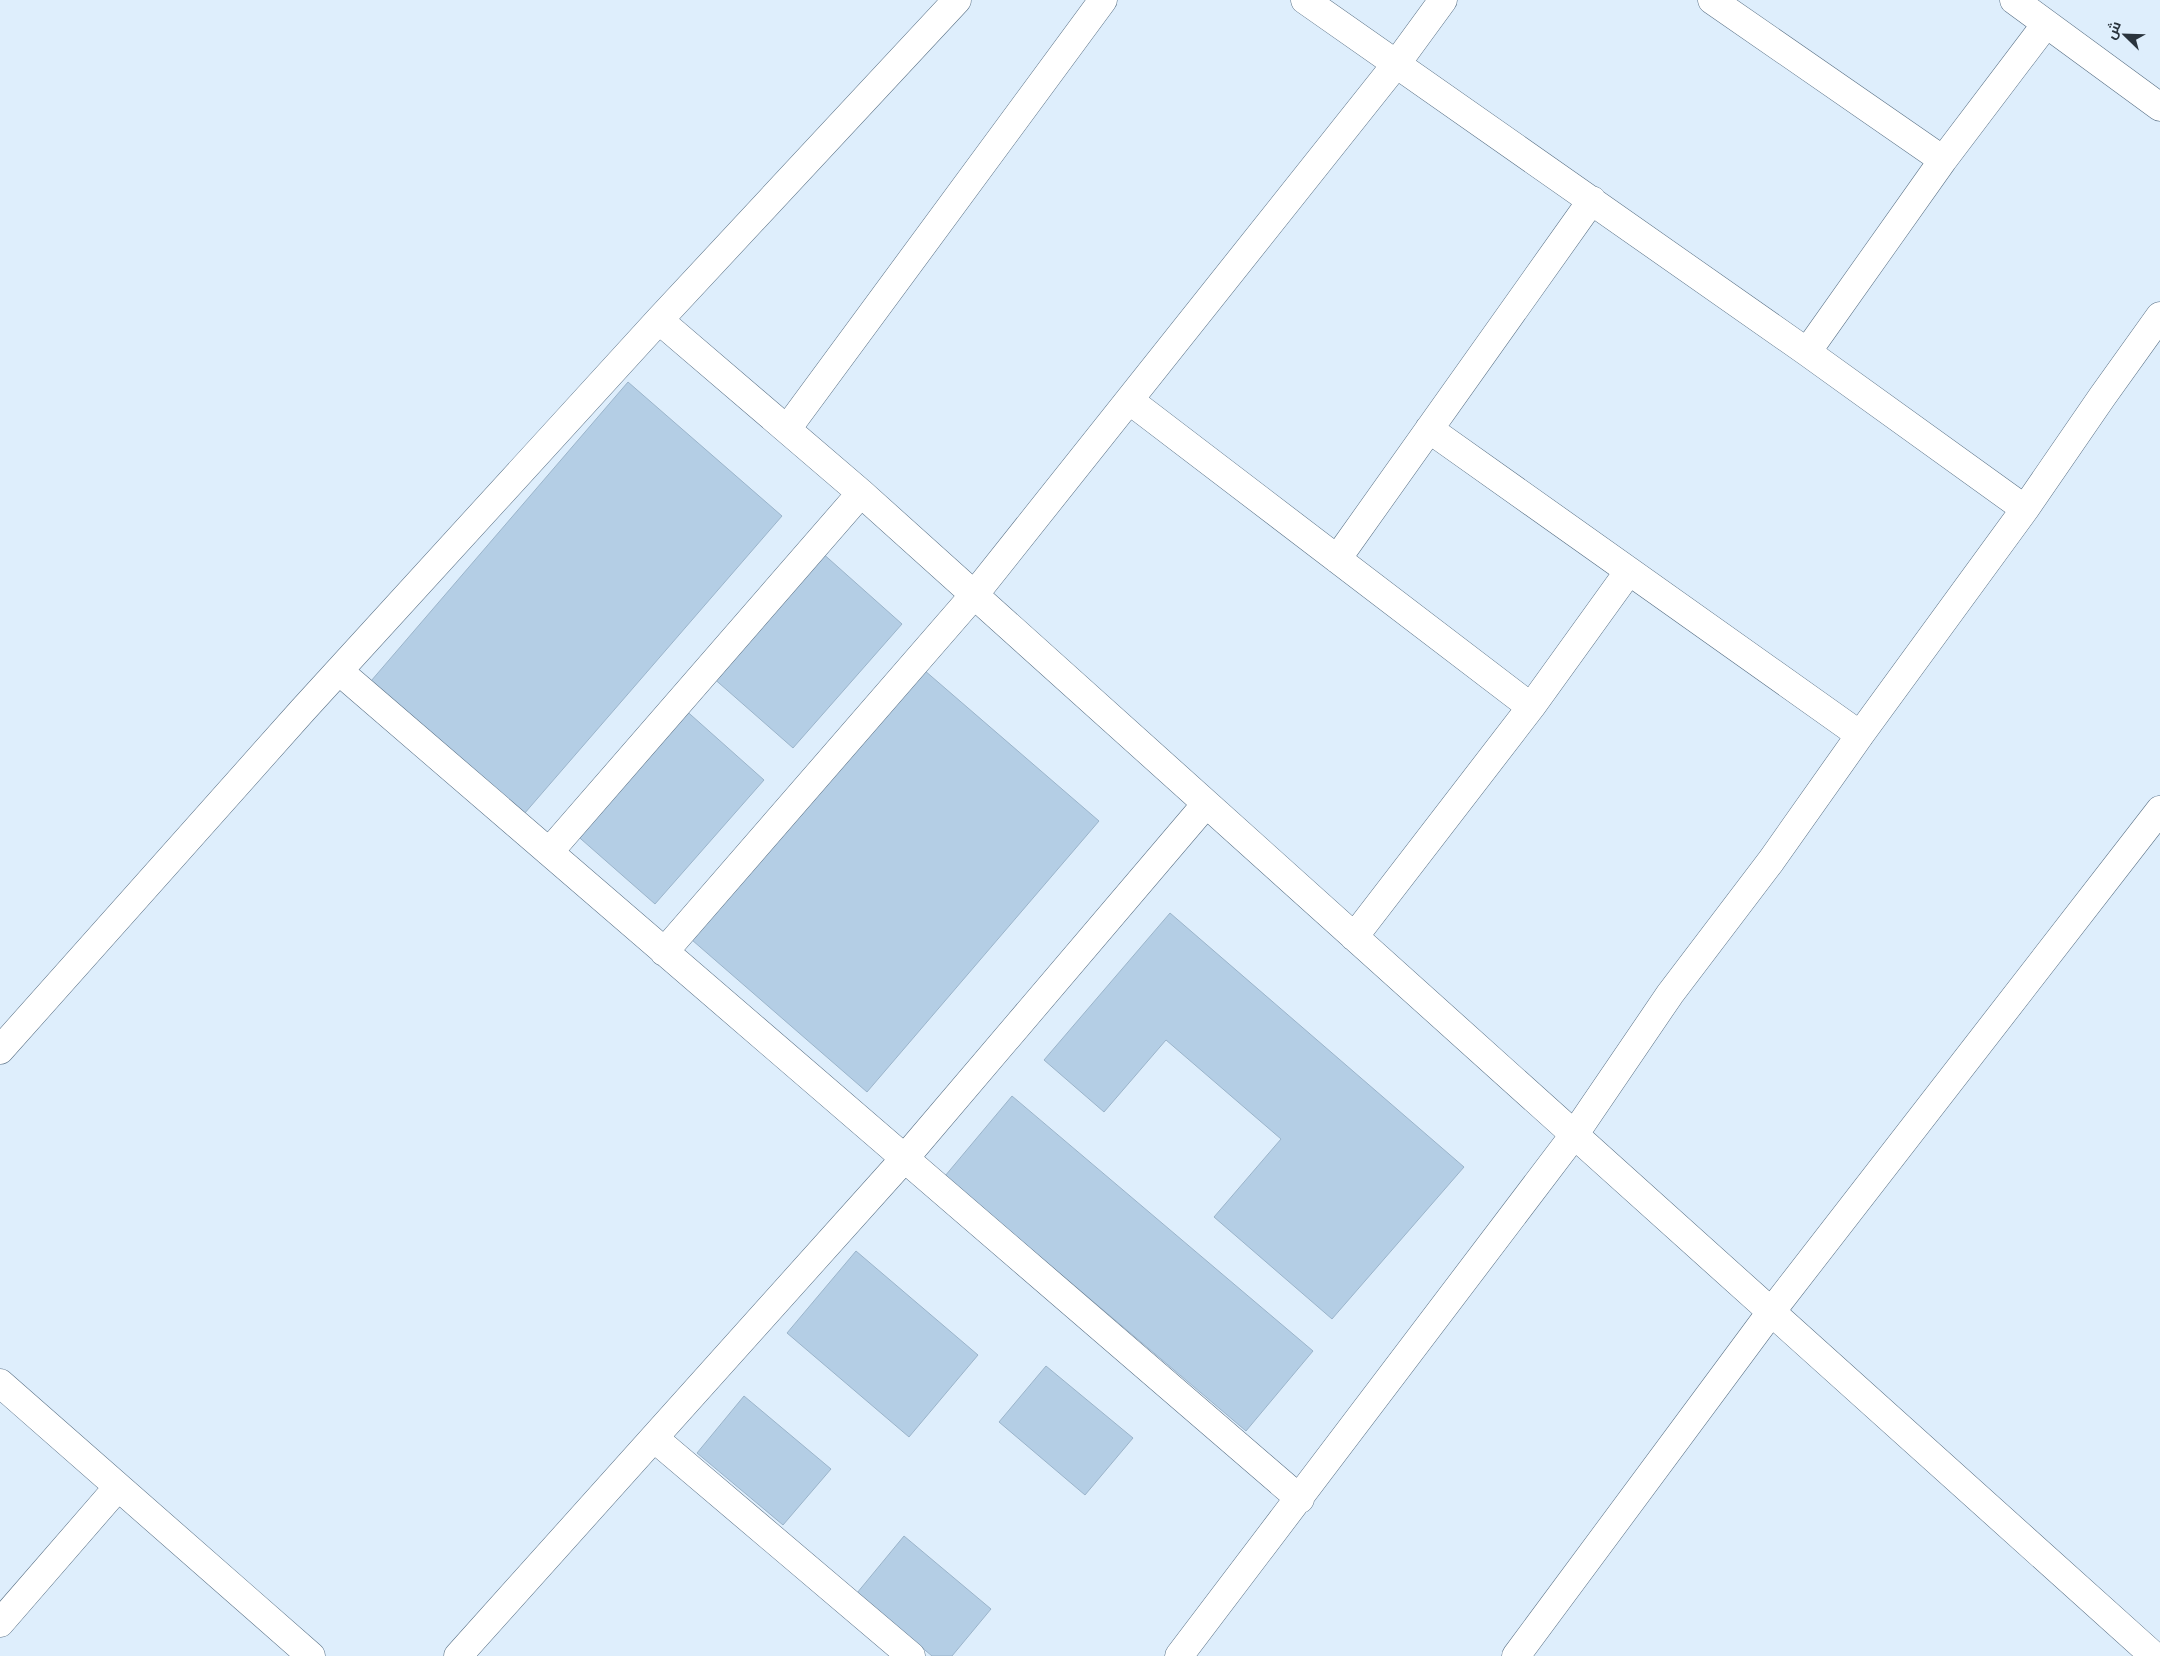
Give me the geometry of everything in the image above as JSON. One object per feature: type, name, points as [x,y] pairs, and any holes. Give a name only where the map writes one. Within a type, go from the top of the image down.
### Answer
[{"type":"street","points":[[0,1050],[339,671],[659,320],[957,0]]},
{"type":"street","points":[[787,429],[1103,0]]},
{"type":"street","points":[[1305,0],[1592,200],[2025,509]]},
{"type":"street","points":[[664,952],[974,595],[1397,63],[1443,0]]},
{"type":"street","points":[[2014,0],[2160,107]]},
{"type":"street","points":[[1725,4],[1943,160]]},
{"type":"street","points":[[1807,352],[1943,160],[2046,24]]},
{"type":"street","points":[[1337,559],[1592,200]]},
{"type":"street","points":[[1179,1656],[1300,1499],[1574,1135],[1670,994],[1770,861],[2025,509],[2102,396],[2160,316]]},
{"type":"street","points":[[659,320],[861,492],[2154,1656]]},
{"type":"street","points":[[1129,400],[1531,707]]},
{"type":"street","points":[[1428,429],[1860,735]]},
{"type":"street","points":[[549,852],[861,492]]},
{"type":"street","points":[[1354,937],[1531,707],[1628,571]]},
{"type":"street","points":[[339,671],[1300,1499]]},
{"type":"street","points":[[458,1656],[904,1158],[1206,804]]},
{"type":"street","points":[[1516,1656],[1771,1312],[2160,810]]},
{"type":"street","points":[[0,1383],[311,1656]]},
{"type":"street","points":[[654,1438],[911,1656]]},
{"type":"street","points":[[0,1623],[118,1487]]},
{"type":"building","points":[[628,382],[782,516],[524,814],[371,681]]},
{"type":"building","points":[[820,551],[902,624],[793,748],[711,676]]},
{"type":"building","points":[[924,670],[1099,821],[867,1092],[692,940]]},
{"type":"building","points":[[682,707],[764,780],[655,904],[573,832]]},
{"type":"building","points":[[1170,913],[1464,1167],[1332,1319],[1214,1217],[1281,1139],[1166,1040],[1104,1112],[1044,1060]]},
{"type":"building","points":[[1012,1096],[1313,1351],[1246,1431],[945,1176]]},
{"type":"building","points":[[856,1251],[978,1355],[909,1437],[787,1333]]},
{"type":"building","points":[[1046,1366],[1133,1438],[1085,1495],[999,1422]]},
{"type":"building","points":[[744,1396],[831,1469],[783,1525],[697,1453]]},
{"type":"building","points":[[904,1536],[991,1609],[952,1656],[932,1656],[857,1593]]}]
